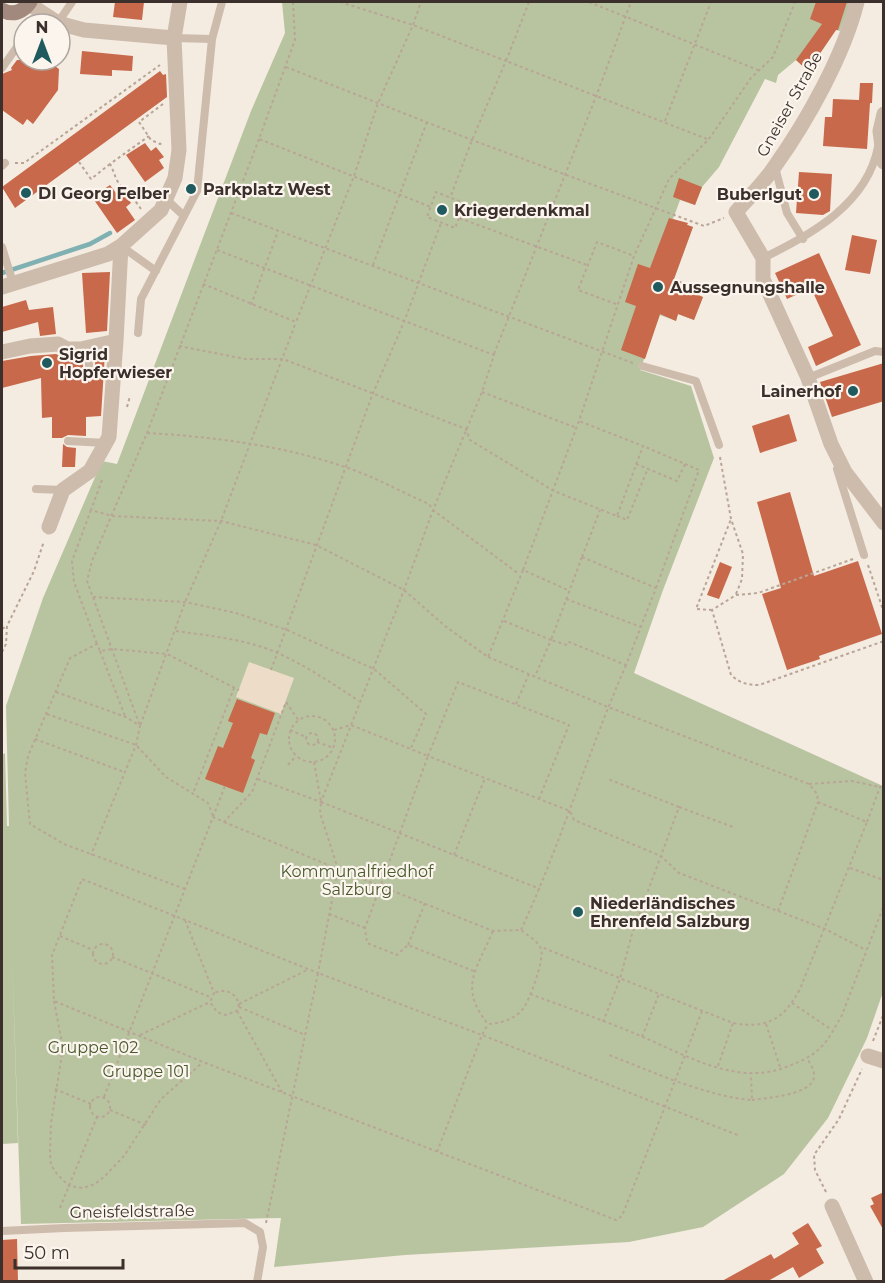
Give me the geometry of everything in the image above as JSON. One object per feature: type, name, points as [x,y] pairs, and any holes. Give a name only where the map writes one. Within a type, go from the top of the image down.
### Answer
[{"type":"main road","points":[[2,10],[19,12],[29,3]]},
{"type":"street","points":[[8,282],[108,254],[121,246],[161,210],[175,178],[179,150],[174,38],[180,2]]},
{"type":"street","name":"Gneiser Straße","points":[[736,212],[775,167],[803,122],[851,25],[857,2]]},
{"type":"street","points":[[29,3],[42,12]]},
{"type":"street","points":[[72,27],[174,38]]},
{"type":"street","points":[[884,114],[880,131],[884,162]]},
{"type":"street","points":[[736,212],[763,258],[762,279],[808,378],[821,417],[845,472],[884,523]]},
{"type":"street","points":[[49,527],[63,490],[90,471],[109,437],[121,246]]},
{"type":"street","points":[[2,352],[30,346],[58,344],[67,349],[89,347],[116,341]]},
{"type":"street","points":[[868,1056],[884,1061]]},
{"type":"street","points":[[832,1206],[862,1280]]},
{"type":"lane","points":[[138,333],[141,298],[197,191],[212,39],[222,2]]},
{"type":"lane","points":[[174,38],[212,39]]},
{"type":"lane","points":[[2,68],[12,54]]},
{"type":"lane","points":[[763,258],[803,239],[849,203],[867,178],[876,155],[880,131]]},
{"type":"lane","points":[[775,167],[787,213],[803,239]]},
{"type":"lane","points":[[166,199],[184,216]]},
{"type":"lane","points":[[121,246],[156,271]]},
{"type":"lane","points":[[2,247],[8,282]]},
{"type":"lane","points":[[89,347],[89,376]]},
{"type":"lane","points":[[808,378],[875,351],[884,352]]},
{"type":"lane","points":[[642,366],[696,381],[718,445]]},
{"type":"lane","points":[[821,417],[864,555]]},
{"type":"lane","points":[[68,441],[106,443]]},
{"type":"lane","points":[[36,489],[63,490]]},
{"type":"lane","name":"Gneisfeldstraße","points":[[2,1231],[245,1224],[260,1232],[263,1247],[257,1281]]},
{"type":"path","points":[[140,726],[87,581],[92,561],[147,433],[286,67],[295,40],[293,2]]},
{"type":"path","points":[[340,2],[413,25],[597,94],[708,139]]},
{"type":"path","points":[[91,855],[136,745],[140,726],[185,602],[221,521],[324,247],[354,176],[378,103],[421,2]]},
{"type":"path","points":[[450,198],[529,2]]},
{"type":"path","points":[[589,2],[758,70]]},
{"type":"path","points":[[321,802],[359,701],[374,669],[433,510],[482,392],[494,355],[631,2]]},
{"type":"path","points":[[665,121],[711,2]]},
{"type":"path","points":[[488,657],[577,428],[634,256],[669,179],[708,139],[758,70],[773,57],[795,2]]},
{"type":"path","points":[[3,164],[24,164],[165,62]]},
{"type":"path","points":[[286,67],[472,140],[704,226],[736,212]]},
{"type":"path","points":[[177,93],[139,122],[151,140],[160,144],[178,131]]},
{"type":"path","points":[[372,265],[427,122]]},
{"type":"path","points":[[79,162],[91,178],[148,136]]},
{"type":"path","points":[[259,139],[431,207]]},
{"type":"path","points":[[110,164],[116,181],[126,188],[150,221]]},
{"type":"path","points":[[436,192],[450,198],[464,203],[455,228],[427,217],[436,192]]},
{"type":"path","points":[[231,213],[642,366]]},
{"type":"path","points":[[459,218],[587,265]]},
{"type":"path","points":[[271,670],[373,393],[404,322],[441,223]]},
{"type":"path","points":[[251,304],[278,231]]},
{"type":"path","points":[[617,304],[578,290],[597,242],[634,256]]},
{"type":"path","points":[[216,250],[494,355]]},
{"type":"path","points":[[203,284],[296,321]]},
{"type":"path","points":[[179,346],[245,359],[283,358],[466,429],[470,440],[554,491],[627,520],[648,468]]},
{"type":"path","points":[[482,392],[577,428]]},
{"type":"path","points":[[521,930],[540,889],[608,707],[642,627],[699,470],[579,422]]},
{"type":"path","points":[[147,433],[249,443],[300,453],[347,467],[429,504],[433,510],[520,575]]},
{"type":"path","points":[[718,445],[731,519],[744,554],[742,579],[736,595]]},
{"type":"path","points":[[616,516],[643,446]]},
{"type":"path","points":[[636,464],[677,481],[685,464]]},
{"type":"path","points":[[91,510],[72,561],[74,582],[126,717]]},
{"type":"path","points":[[535,676],[600,510]]},
{"type":"path","points":[[47,714],[136,745],[166,777],[208,803],[213,817],[224,822],[493,931],[521,930],[541,947],[733,1023],[749,1026],[766,1024],[781,1016],[792,1003],[825,929],[882,788],[852,781],[809,784],[608,707],[488,657],[445,626],[404,590],[316,545],[221,521],[112,516]]},
{"type":"path","points":[[731,519],[696,609],[712,610],[736,595],[758,593],[864,555],[884,613]]},
{"type":"path","points":[[2,652],[6,645],[7,626],[34,571],[49,527]]},
{"type":"path","points":[[582,557],[656,588]]},
{"type":"path","points":[[523,570],[570,591]]},
{"type":"path","points":[[93,597],[185,602],[236,613],[287,630],[374,669],[426,714],[411,749]]},
{"type":"path","points":[[566,599],[642,627]]},
{"type":"path","points":[[712,610],[731,675],[738,682],[748,685],[759,685],[884,641]]},
{"type":"path","points":[[502,621],[551,640],[567,645],[569,642],[627,665]]},
{"type":"path","points":[[2,628],[7,626]]},
{"type":"path","points":[[176,631],[234,639],[278,653],[315,671],[359,701]]},
{"type":"path","points":[[98,644],[70,658],[35,739],[25,773],[30,824],[64,844],[185,889]]},
{"type":"path","points":[[100,651],[113,649],[167,654],[239,690]]},
{"type":"path","points":[[516,705],[529,674]]},
{"type":"path","points":[[425,903],[408,945],[397,955],[367,943],[365,928],[428,756],[458,682],[569,724],[539,799]]},
{"type":"path","points":[[193,792],[234,687]]},
{"type":"path","points":[[56,692],[126,717],[140,726]]},
{"type":"path","points":[[224,822],[252,792],[285,702],[299,721]]},
{"type":"path","points":[[312,716],[321,718],[334,730],[334,748],[328,756],[314,762],[303,761],[290,748],[290,730],[299,721],[312,716]]},
{"type":"path","points":[[334,730],[351,725],[570,811],[574,820],[661,856],[679,873],[825,929],[866,950]]},
{"type":"path","points":[[290,730],[306,736],[310,733],[315,734],[318,737],[317,742]]},
{"type":"path","points":[[306,736],[309,745],[317,742]]},
{"type":"path","points":[[35,739],[124,772]]},
{"type":"path","points":[[317,742],[334,748]]},
{"type":"path","points":[[288,765],[296,756]]},
{"type":"path","points":[[268,1219],[338,869],[320,813],[321,802],[314,762]]},
{"type":"path","points":[[454,855],[485,778]]},
{"type":"path","points":[[258,779],[540,889]]},
{"type":"path","points":[[608,779],[733,827]]},
{"type":"path","points":[[778,911],[818,802],[817,794],[809,784]]},
{"type":"path","points":[[104,1098],[225,786]]},
{"type":"path","points":[[818,802],[867,822]]},
{"type":"path","points":[[603,1022],[620,979],[632,934],[679,807]]},
{"type":"path","points":[[850,867],[884,880]]},
{"type":"path","points":[[203,1062],[161,1099],[124,1156],[95,1184],[83,1188],[69,1186],[57,1174],[51,1165],[51,1123],[63,1048],[54,1001],[52,955],[81,879],[740,1136]]},
{"type":"path","points":[[530,994],[717,1067],[751,1074],[781,1070],[807,1058],[819,1049],[833,1030],[842,1015],[884,905]]},
{"type":"path","points":[[329,914],[365,928]]},
{"type":"path","points":[[185,919],[214,993]]},
{"type":"path","points":[[488,1024],[478,1012],[471,985],[493,931]]},
{"type":"path","points":[[59,936],[93,950]]},
{"type":"path","points":[[99,944],[107,944],[112,950],[112,957],[107,963],[99,963],[93,958],[93,950],[99,944]]},
{"type":"path","points":[[408,945],[476,972]]},
{"type":"path","points":[[488,1024],[504,1023],[523,1010],[543,956],[541,947]]},
{"type":"path","points":[[112,957],[211,997]]},
{"type":"path","points":[[282,1092],[238,1007],[237,999],[228,991],[223,990],[214,993],[211,997],[210,1002],[214,1009],[221,1014],[231,1014],[238,1007],[308,969]]},
{"type":"path","points":[[642,1036],[659,994]]},
{"type":"path","points":[[54,1001],[203,1062],[616,1220],[622,1216],[702,1011]]},
{"type":"path","points":[[139,1036],[210,1002]]},
{"type":"path","points":[[792,1003],[833,1030]]},
{"type":"path","points":[[238,1007],[306,1035]]},
{"type":"path","points":[[832,1206],[815,1170],[814,1155],[839,1119],[868,1056],[884,1013]]},
{"type":"path","points":[[717,1067],[733,1023]]},
{"type":"path","points":[[437,1152],[488,1024]]},
{"type":"path","points":[[766,1024],[781,1070]]},
{"type":"path","points":[[609,1055],[708,1092],[752,1100],[789,1094],[810,1085],[814,1078],[807,1058]]},
{"type":"path","points":[[751,1074],[752,1100]]},
{"type":"path","points":[[55,1089],[91,1104]]},
{"type":"path","points":[[96,1098],[104,1098],[110,1102],[110,1110],[105,1116],[97,1117],[91,1112],[91,1104],[96,1098]]},
{"type":"path","points":[[110,1110],[146,1125]]},
{"type":"path","points":[[60,1208],[97,1117]]},
{"type":"green space","name":"Kommunalfriedhof Salzburg","points":[[282,2],[851,2],[840,31],[836,30],[808,71],[796,60],[778,75],[776,83],[765,79],[719,167],[702,187],[695,205],[680,200],[673,219],[693,227],[674,279],[687,284],[686,290],[703,297],[694,320],[678,314],[676,321],[660,315],[640,370],[691,386],[714,458],[634,673],[883,786],[883,992],[867,1038],[828,1118],[784,1174],[703,1227],[629,1242],[405,1255],[274,1267],[281,1218],[21,1224],[12,953],[18,1143],[2,1144],[2,755],[5,753],[7,826],[9,826],[6,706],[43,598],[102,461],[117,464],[251,111],[285,33]]},
{"type":"shaded area","points":[[249,662],[294,678],[281,714],[236,697]]},
{"type":"building","points":[[115,2],[144,2],[142,20],[113,17]]},
{"type":"building","points":[[816,2],[847,2],[838,30],[808,71],[796,60],[822,24],[810,19]]},
{"type":"building","points":[[82,51],[133,56],[132,71],[112,70],[112,76],[80,74]]},
{"type":"building","points":[[12,70],[12,72],[59,72],[58,90],[33,124],[27,119],[23,125],[2,110],[2,74]]},
{"type":"building","points":[[160,71],[163,75],[166,74],[167,97],[15,208],[2,187]]},
{"type":"building","points":[[860,83],[873,83],[867,149],[823,146],[825,117],[832,117],[833,99],[859,100]]},
{"type":"building","points":[[145,143],[151,151],[156,147],[164,157],[159,160],[164,168],[145,182],[126,155]]},
{"type":"building","name":"Buberlgut","points":[[799,172],[832,174],[830,211],[823,215],[796,213]]},
{"type":"building","points":[[679,178],[702,187],[695,205],[673,197]]},
{"type":"building","points":[[110,185],[119,197],[124,192],[131,203],[126,207],[135,220],[117,233],[92,197]]},
{"type":"building","name":"Aussegnungshalle","points":[[669,218],[688,223],[687,225],[693,227],[674,279],[687,284],[685,290],[703,297],[694,320],[678,314],[676,321],[660,314],[645,359],[621,350],[636,306],[625,302],[638,264],[650,268]]},
{"type":"building","points":[[852,235],[877,240],[870,274],[845,270]]},
{"type":"building","points":[[819,253],[861,345],[816,366],[808,347],[833,336],[811,288],[787,299],[775,273]]},
{"type":"building","points":[[110,272],[107,331],[86,333],[82,273]]},
{"type":"building","points":[[26,300],[29,310],[53,307],[56,334],[40,336],[38,322],[2,332],[2,307]]},
{"type":"building","points":[[105,353],[101,416],[86,417],[86,436],[68,435],[62,438],[52,438],[52,417],[42,418],[41,378],[2,388],[2,361],[56,354],[66,359],[83,359],[83,379],[90,382],[95,377],[95,356]]},
{"type":"building","name":"Lainerhof","points":[[884,363],[884,401],[832,417],[820,382]]},
{"type":"building","points":[[789,414],[797,441],[760,453],[752,426]]},
{"type":"building","points":[[63,444],[76,448],[75,467],[62,467]]},
{"type":"building","points":[[790,492],[814,576],[858,561],[882,634],[787,670],[762,594],[781,588],[757,502]]},
{"type":"building","points":[[720,562],[732,567],[719,599],[707,595]]},
{"type":"building","points":[[237,699],[275,713],[267,735],[260,733],[251,758],[255,760],[243,793],[205,779],[218,746],[223,748],[233,723],[228,721]]},
{"type":"building","points":[[884,1192],[884,1231],[870,1206],[874,1204],[871,1198]]},
{"type":"building","points":[[808,1223],[822,1246],[816,1249],[824,1263],[799,1278],[793,1267],[768,1281],[722,1281],[771,1254],[774,1259],[799,1244],[792,1233]]},
{"type":"building","points":[[17,1239],[18,1281],[2,1281],[2,1240]]},
{"type":"waterway","points":[[2,273],[90,244],[110,233]]},
{"type":"place","name":"Parkplatz West","points":[[191,189]]},
{"type":"place","name":"DI Georg Felber","points":[[26,193]]},
{"type":"place","name":"Buberlgut","points":[[814,194]]},
{"type":"place","name":"Kriegerdenkmal","points":[[442,210]]},
{"type":"place","name":"Aussegnungshalle","points":[[658,287]]},
{"type":"place","name":"Sigrid Hopferwieser","points":[[47,363]]},
{"type":"place","name":"Lainerhof","points":[[853,391]]},
{"type":"place","name":"Niederländisches Ehrenfeld Salzburg","points":[[578,912]]},
{"type":"park label","name":"Gruppe 102","points":[[93,1047]]},
{"type":"park label","name":"Gruppe 101","points":[[146,1071]]}]
